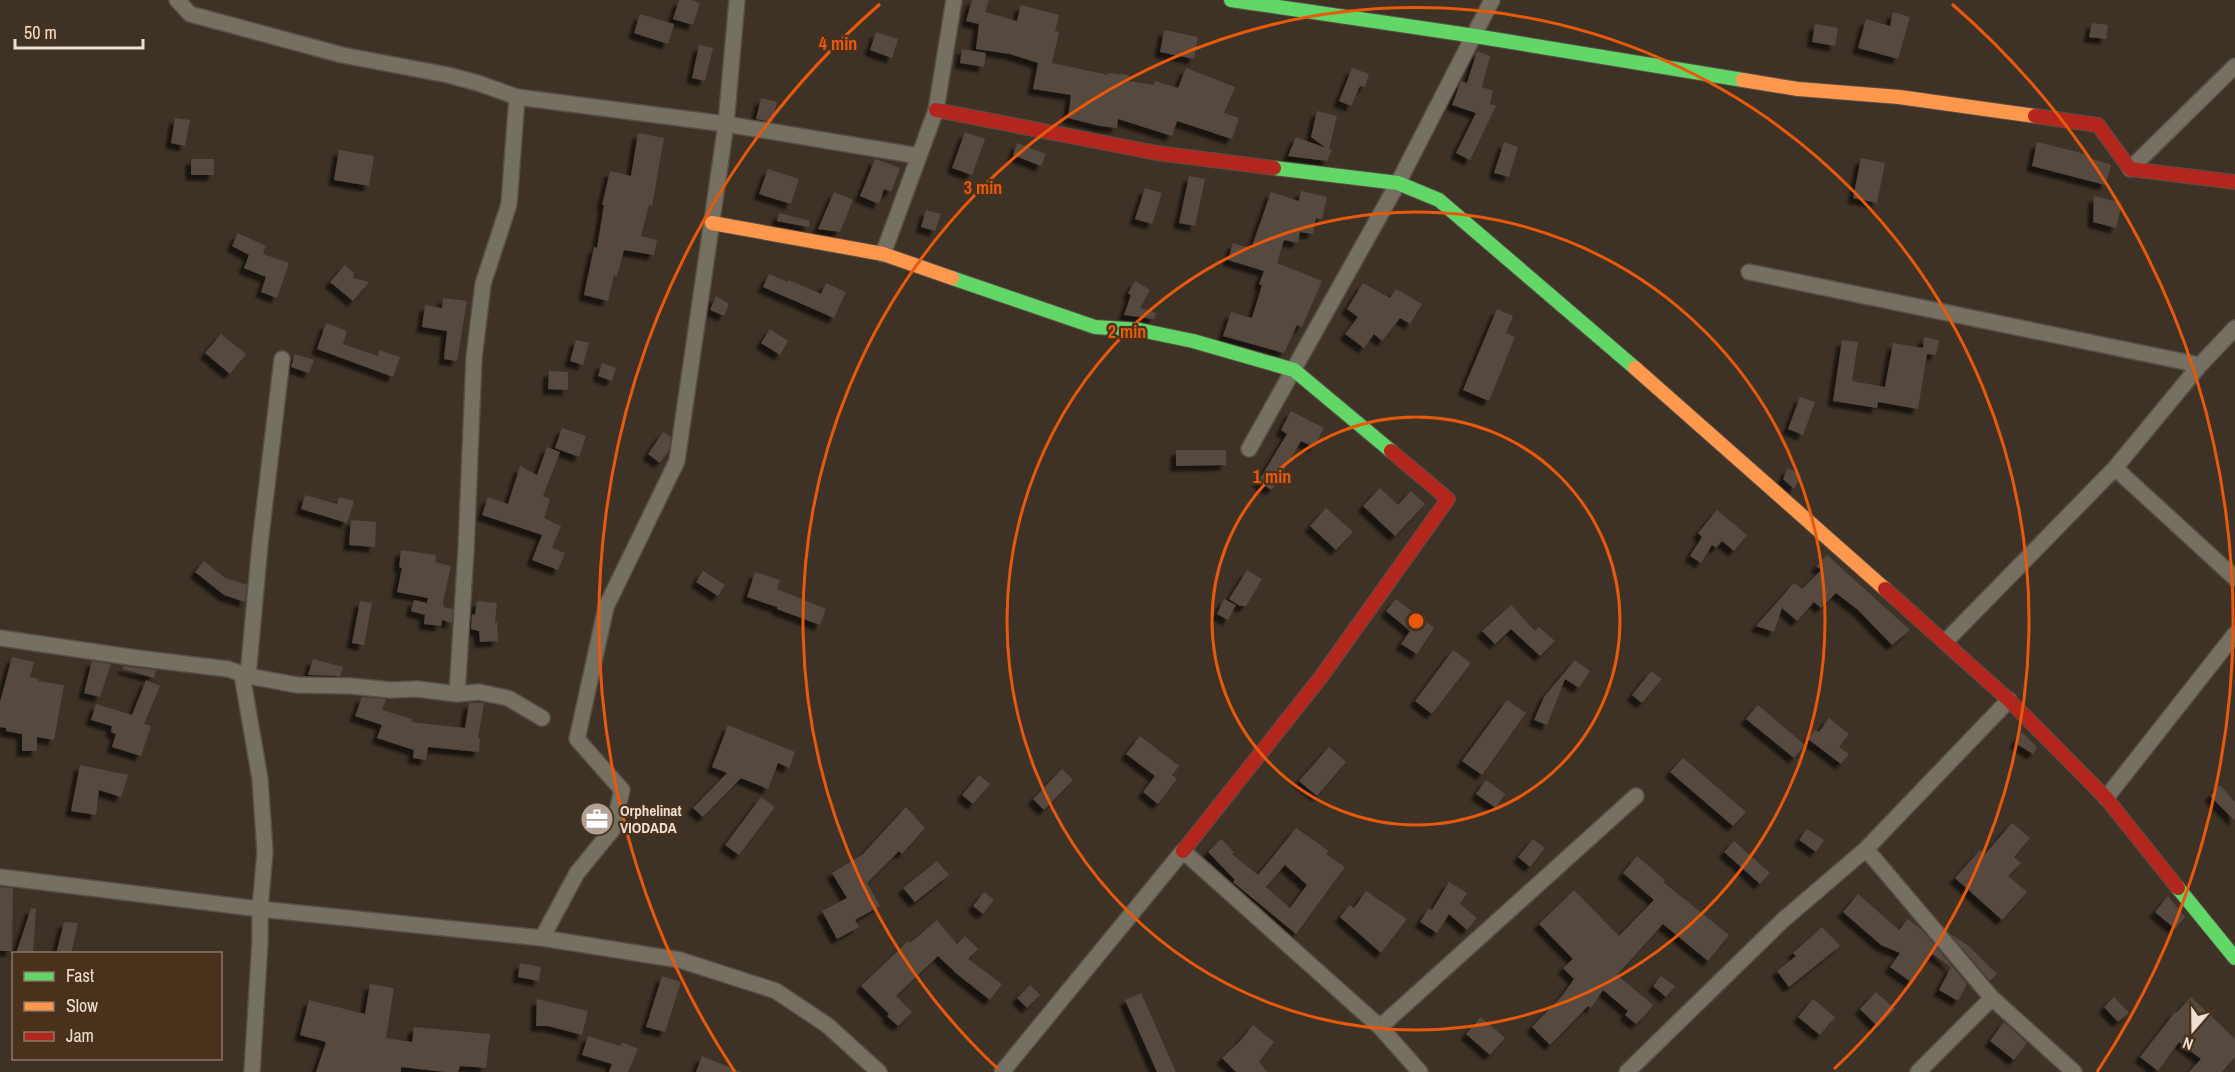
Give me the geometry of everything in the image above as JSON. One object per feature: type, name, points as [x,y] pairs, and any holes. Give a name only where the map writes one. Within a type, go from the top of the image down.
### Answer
[{"type":"street","points":[[177,0],[190,14],[342,55],[448,75],[517,97],[726,124],[919,156]]},
{"type":"street","points":[[542,938],[577,873],[613,829],[622,790],[577,739],[606,607],[677,461],[726,124],[737,0]]},
{"type":"street","points":[[883,254],[936,110],[954,0]]},
{"type":"street","points":[[1231,0],[1475,36],[1798,89],[1899,97],[2098,125],[2130,168],[2235,182]]},
{"type":"street","points":[[1249,449],[1398,183],[1492,0]]},
{"type":"street","points":[[2130,168],[2235,66]]},
{"type":"street","points":[[457,694],[467,539],[474,358],[483,284],[509,204],[517,97]]},
{"type":"street","points":[[936,110],[1157,153],[1398,183],[1439,200],[1702,425],[1946,641],[2009,700],[2106,798],[2232,950]]},
{"type":"street","points":[[712,223],[883,254],[1095,327],[1140,330],[1193,341],[1294,370],[1448,499],[1321,677],[1183,851],[1002,1072]]},
{"type":"street","points":[[1749,272],[2200,365]]},
{"type":"street","points":[[1946,641],[2115,468],[2200,365],[2235,328]]},
{"type":"street","points":[[249,676],[260,544],[282,359]]},
{"type":"street","points":[[2115,468],[2235,578]]},
{"type":"street","points":[[2106,798],[2235,634]]},
{"type":"street","points":[[0,638],[228,669],[249,676]]},
{"type":"street","points":[[252,1072],[265,852],[260,779],[242,675],[297,685],[351,686],[391,690],[417,688],[457,694],[479,692],[508,698],[542,718]]},
{"type":"street","points":[[1627,1072],[1782,921],[1866,849],[2009,700]]},
{"type":"street","points":[[1380,1027],[1636,796]]},
{"type":"street","points":[[1866,849],[1992,998],[2074,1072]]},
{"type":"street","points":[[1183,851],[1380,1027],[1420,1072]]},
{"type":"street","points":[[0,878],[260,909],[542,938],[680,960],[776,991],[827,1024],[879,1072]]},
{"type":"street","points":[[1918,1072],[1992,998]]},
{"type":"building","points":[[679,0],[700,3],[693,25],[673,19]]},
{"type":"building","points":[[972,0],[989,0],[985,12],[1017,21],[1021,5],[1059,15],[1055,31],[1059,32],[1052,63],[1108,75],[1108,73],[1129,75],[1128,81],[1154,85],[1155,81],[1178,88],[1186,68],[1235,87],[1224,113],[1239,118],[1232,139],[1177,121],[1172,136],[1118,119],[1117,128],[1068,118],[1071,95],[1033,89],[1038,63],[1010,54],[976,49],[979,24],[966,21]]},
{"type":"building","points":[[1893,12],[1910,17],[1898,59],[1858,48],[1866,19],[1890,26]]},
{"type":"building","points":[[640,14],[674,24],[668,44],[634,33]]},
{"type":"building","points":[[2092,23],[2108,25],[2106,39],[2089,37]]},
{"type":"building","points":[[1815,24],[1838,28],[1835,46],[1812,42]]},
{"type":"building","points":[[1164,30],[1198,37],[1194,59],[1160,52]]},
{"type":"building","points":[[876,32],[898,39],[892,58],[870,50]]},
{"type":"building","points":[[699,45],[713,48],[705,81],[692,78]]},
{"type":"building","points":[[962,49],[986,53],[984,67],[960,63]]},
{"type":"building","points":[[1477,51],[1490,56],[1482,87],[1493,91],[1490,104],[1496,106],[1470,160],[1456,153],[1476,113],[1452,105],[1461,81],[1467,83]]},
{"type":"building","points":[[1352,68],[1369,74],[1365,87],[1360,86],[1351,106],[1339,101]]},
{"type":"building","points":[[761,98],[777,102],[772,122],[756,119]]},
{"type":"building","points":[[1317,111],[1337,116],[1329,149],[1332,149],[1327,161],[1288,156],[1296,137],[1326,148],[1311,137]]},
{"type":"building","points":[[175,118],[190,120],[185,146],[171,143]]},
{"type":"building","points":[[965,132],[985,139],[972,175],[952,168]]},
{"type":"building","points":[[638,133],[664,138],[652,206],[649,205],[641,236],[657,240],[654,255],[624,250],[617,276],[614,275],[608,301],[584,295],[594,247],[597,248],[604,205],[602,205],[610,171],[631,176]]},
{"type":"building","points":[[1504,142],[1518,147],[1509,177],[1494,173]]},
{"type":"building","points":[[2037,142],[2090,155],[2089,158],[2109,164],[2111,166],[2105,185],[2032,166]]},
{"type":"building","points":[[1017,143],[1046,154],[1041,166],[1013,155]]},
{"type":"building","points":[[339,150],[374,156],[369,186],[334,180]]},
{"type":"building","points":[[1861,158],[1885,163],[1877,203],[1853,198]]},
{"type":"building","points":[[191,159],[214,159],[214,175],[191,175]]},
{"type":"building","points":[[875,159],[900,168],[891,192],[884,189],[879,204],[860,196]]},
{"type":"building","points":[[768,169],[799,179],[791,204],[759,194]]},
{"type":"building","points":[[1189,176],[1205,179],[1195,226],[1179,223]]},
{"type":"building","points":[[1145,188],[1162,193],[1152,224],[1135,219]]},
{"type":"building","points":[[1301,191],[1327,197],[1322,219],[1316,218],[1313,234],[1300,232],[1298,243],[1284,240],[1277,263],[1322,281],[1302,327],[1297,325],[1284,353],[1223,336],[1231,312],[1252,318],[1264,271],[1228,260],[1233,243],[1251,249],[1271,192],[1299,201]]},
{"type":"building","points":[[834,192],[853,200],[840,232],[818,229]]},
{"type":"building","points":[[2094,196],[2122,203],[2116,228],[2093,222]]},
{"type":"building","points":[[926,210],[941,214],[935,231],[921,227]]},
{"type":"building","points":[[779,213],[810,221],[809,227],[777,221]]},
{"type":"building","points":[[238,233],[266,246],[263,254],[289,263],[277,298],[261,292],[266,277],[244,268],[249,255],[232,246]]},
{"type":"building","points":[[345,265],[354,273],[353,278],[369,282],[353,301],[330,282]]},
{"type":"building","points":[[769,274],[821,294],[826,283],[846,292],[834,318],[763,287]]},
{"type":"building","points":[[1135,281],[1150,290],[1140,308],[1156,313],[1154,319],[1124,315],[1131,295],[1128,293]]},
{"type":"building","points":[[1363,283],[1390,298],[1396,289],[1422,304],[1410,324],[1400,318],[1382,341],[1374,334],[1364,348],[1345,334],[1358,317],[1347,309]]},
{"type":"building","points":[[716,296],[729,304],[724,316],[710,310]]},
{"type":"building","points":[[443,298],[467,301],[457,361],[444,359],[447,331],[422,327],[425,305],[442,308]]},
{"type":"building","points":[[1497,309],[1513,316],[1506,333],[1515,337],[1489,401],[1463,390]]},
{"type":"building","points":[[326,323],[347,331],[343,344],[378,356],[379,350],[400,357],[393,377],[317,349]]},
{"type":"building","points":[[770,329],[788,341],[780,355],[761,343]]},
{"type":"building","points":[[221,334],[246,354],[230,374],[205,353]]},
{"type":"building","points":[[1924,337],[1939,340],[1936,355],[1927,354],[1918,409],[1878,402],[1877,408],[1833,401],[1842,340],[1858,342],[1852,381],[1885,387],[1893,343],[1923,348]]},
{"type":"building","points":[[576,340],[589,343],[583,365],[570,361]]},
{"type":"building","points":[[295,354],[314,360],[309,373],[291,367]]},
{"type":"building","points":[[602,363],[616,368],[612,381],[598,376]]},
{"type":"building","points":[[549,371],[568,372],[568,390],[548,389]]},
{"type":"building","points":[[1800,397],[1815,402],[1803,435],[1788,429]]},
{"type":"building","points":[[1291,411],[1324,428],[1314,447],[1301,441],[1272,490],[1258,482],[1287,434],[1281,430]]},
{"type":"building","points":[[562,428],[586,436],[579,457],[555,448]]},
{"type":"building","points":[[663,432],[671,437],[669,450],[660,463],[648,454]]},
{"type":"building","points":[[547,447],[560,452],[543,496],[550,499],[544,518],[561,526],[552,548],[565,553],[558,570],[532,560],[542,535],[482,515],[488,497],[508,504],[520,466],[537,475]]},
{"type":"building","points":[[1176,450],[1226,450],[1226,465],[1176,466]]},
{"type":"building","points":[[1788,468],[1801,475],[1794,489],[1783,479]]},
{"type":"building","points":[[1380,488],[1398,505],[1411,491],[1425,504],[1395,536],[1363,506]]},
{"type":"building","points":[[305,495],[337,504],[339,497],[354,501],[347,523],[301,509]]},
{"type":"building","points":[[1326,508],[1353,532],[1336,550],[1310,526]]},
{"type":"building","points":[[1717,510],[1747,535],[1734,551],[1722,541],[1716,548],[1712,545],[1701,563],[1690,556],[1702,537],[1698,533]]},
{"type":"building","points":[[351,520],[376,522],[375,547],[349,545]]},
{"type":"building","points":[[401,550],[436,555],[435,562],[451,566],[443,602],[444,607],[453,609],[452,623],[442,620],[441,626],[424,624],[425,615],[411,611],[414,600],[427,603],[428,598],[397,592],[402,568],[399,567]]},
{"type":"building","points":[[1827,555],[1910,630],[1892,645],[1858,610],[1836,593],[1821,608],[1814,602],[1797,621],[1782,608],[1774,632],[1756,626],[1794,583],[1802,589],[1821,570],[1816,566]]},
{"type":"building","points":[[204,561],[225,578],[247,585],[245,602],[224,595],[195,572]]},
{"type":"building","points":[[1247,570],[1262,579],[1246,606],[1240,606],[1229,599]]},
{"type":"building","points":[[703,571],[725,585],[718,596],[696,582]]},
{"type":"building","points":[[755,572],[780,580],[777,589],[826,609],[820,625],[747,597]]},
{"type":"building","points":[[1224,599],[1236,605],[1228,620],[1217,614]]},
{"type":"building","points":[[1396,599],[1434,628],[1417,654],[1401,644],[1410,631],[1386,611]]},
{"type":"building","points":[[360,601],[372,603],[364,645],[352,643]]},
{"type":"building","points":[[477,601],[497,603],[495,623],[497,622],[498,641],[480,642],[479,631],[471,629],[472,614],[475,615]]},
{"type":"building","points":[[1511,605],[1535,631],[1539,627],[1555,641],[1540,656],[1511,629],[1495,644],[1482,631]]},
{"type":"building","points":[[1453,650],[1471,663],[1432,714],[1415,701]]},
{"type":"building","points":[[12,657],[34,662],[30,677],[39,679],[38,681],[64,685],[54,740],[37,737],[37,751],[22,751],[22,734],[6,731],[6,728],[0,727],[0,702]]},
{"type":"building","points":[[313,659],[343,667],[340,676],[308,675]]},
{"type":"building","points":[[1575,660],[1590,671],[1579,688],[1565,679],[1547,725],[1534,720],[1544,697]]},
{"type":"building","points":[[92,661],[111,664],[100,697],[84,693]]},
{"type":"building","points":[[123,666],[156,670],[154,678],[123,669]]},
{"type":"building","points":[[1651,671],[1662,679],[1642,703],[1632,695]]},
{"type":"building","points":[[146,680],[160,686],[144,724],[151,726],[141,756],[112,747],[116,734],[111,732],[112,726],[91,720],[96,704],[132,715]]},
{"type":"building","points":[[362,697],[386,699],[382,710],[412,719],[411,722],[465,728],[469,703],[484,703],[478,738],[480,738],[479,752],[428,747],[426,760],[413,758],[414,750],[377,738],[382,725],[355,716]]},
{"type":"building","points":[[1507,700],[1526,713],[1482,775],[1462,761]]},
{"type":"building","points":[[1758,705],[1805,745],[1794,758],[1746,719]]},
{"type":"building","points":[[1829,718],[1849,734],[1839,747],[1849,754],[1841,764],[1808,739],[1815,730],[1819,732]]},
{"type":"building","points":[[728,725],[795,752],[789,768],[778,763],[768,789],[741,778],[703,817],[693,808],[727,773],[712,767]]},
{"type":"building","points":[[2022,732],[2037,747],[2033,754],[2015,743]]},
{"type":"building","points":[[1140,736],[1179,766],[1172,775],[1177,779],[1158,804],[1143,792],[1155,776],[1126,754]]},
{"type":"building","points":[[1329,747],[1346,762],[1317,796],[1299,781]]},
{"type":"building","points":[[1683,758],[1746,812],[1733,826],[1670,772]]},
{"type":"building","points":[[80,765],[128,775],[121,797],[99,790],[96,815],[71,811]]},
{"type":"building","points":[[1062,769],[1073,780],[1044,810],[1033,799]]},
{"type":"building","points":[[979,775],[990,784],[973,804],[962,795]]},
{"type":"building","points":[[1486,780],[1505,794],[1496,808],[1476,794]]},
{"type":"building","points":[[2220,785],[2235,802],[2235,821],[2210,796]]},
{"type":"building","points":[[761,797],[775,807],[739,855],[725,845]]},
{"type":"building","points":[[906,807],[925,828],[902,854],[899,851],[867,883],[880,906],[855,920],[859,927],[837,939],[822,911],[847,898],[832,873],[862,855]]},
{"type":"building","points":[[2012,823],[2030,838],[2014,857],[2021,863],[2008,876],[2027,892],[2002,920],[1955,878],[1980,850],[1985,854]]},
{"type":"building","points":[[1296,828],[1329,851],[1326,854],[1345,867],[1296,934],[1233,882],[1235,880],[1208,852],[1221,839],[1234,852],[1232,854],[1258,875]],"holes":[[[1285,865],[1307,885],[1290,908],[1266,887]]]},
{"type":"building","points":[[1807,829],[1824,840],[1816,852],[1799,840]]},
{"type":"building","points":[[1533,839],[1545,848],[1530,867],[1518,857]]},
{"type":"building","points":[[1734,841],[1770,873],[1760,884],[1724,852]]},
{"type":"building","points":[[1637,856],[1665,880],[1663,882],[1729,935],[1708,961],[1663,924],[1617,975],[1653,1005],[1645,1015],[1636,1024],[1625,1015],[1628,1011],[1603,990],[1591,1008],[1588,1006],[1550,1045],[1532,1027],[1562,996],[1574,979],[1563,968],[1573,959],[1539,924],[1574,890],[1619,936],[1654,900],[1623,873]]},
{"type":"building","points":[[937,861],[949,875],[915,902],[903,888]]},
{"type":"building","points":[[1449,882],[1467,893],[1460,904],[1477,918],[1467,930],[1449,914],[1437,933],[1420,922],[1429,908],[1432,910]]},
{"type":"building","points":[[0,887],[13,888],[12,951],[0,951]]},
{"type":"building","points":[[1366,891],[1407,919],[1381,953],[1340,917],[1350,905],[1354,908]]},
{"type":"building","points":[[984,892],[994,900],[983,914],[973,906]]},
{"type":"building","points":[[1858,894],[1899,930],[1908,919],[1922,930],[1967,984],[1958,1001],[1939,990],[1951,967],[1931,953],[1911,982],[1890,967],[1900,953],[1881,945],[1843,912]]},
{"type":"building","points":[[2168,896],[2185,917],[2175,929],[2155,912]]},
{"type":"building","points":[[31,908],[36,909],[33,952],[17,952]]},
{"type":"building","points":[[937,920],[957,944],[965,936],[978,949],[968,959],[1002,984],[990,1000],[938,956],[896,996],[912,1012],[898,1026],[861,986],[908,941],[910,943]]},
{"type":"building","points":[[64,922],[78,923],[71,952],[56,952]]},
{"type":"building","points":[[1822,927],[1840,946],[1789,987],[1777,971],[1796,956],[1793,953]]},
{"type":"building","points":[[1950,934],[1969,946],[1997,974],[1990,981]]},
{"type":"building","points":[[520,963],[541,967],[539,981],[518,977]]},
{"type":"building","points":[[662,976],[681,982],[665,1032],[646,1027]]},
{"type":"building","points":[[1661,976],[1675,986],[1666,997],[1653,986]]},
{"type":"building","points":[[370,984],[394,988],[386,1038],[412,1042],[414,1027],[490,1034],[486,1068],[460,1066],[458,1072],[401,1067],[401,1072],[316,1072],[326,1042],[300,1035],[309,1000],[365,1014]]},
{"type":"building","points":[[1030,985],[1040,995],[1027,1008],[1017,998]]},
{"type":"building","points":[[1876,992],[1895,1009],[1878,1027],[1860,1009]]},
{"type":"building","points":[[1141,993],[1176,1072],[1157,1072],[1125,1000]]},
{"type":"building","points":[[2114,997],[2129,1013],[2118,1022],[2104,1007]]},
{"type":"building","points":[[2191,997],[2235,1039],[2235,1057],[2222,1072],[2189,1072],[2201,1059],[2179,1042],[2158,1071],[2140,1057],[2175,1012]]},
{"type":"building","points":[[537,999],[588,1011],[582,1035],[548,1026],[536,1026]]},
{"type":"building","points":[[1813,999],[1835,1017],[1820,1035],[1798,1017]]},
{"type":"building","points":[[1481,1017],[1505,1038],[1490,1055],[1466,1034]]},
{"type":"building","points":[[2004,1022],[2027,1043],[2014,1060],[1990,1041]]},
{"type":"building","points":[[1253,1025],[1274,1042],[1259,1062],[1267,1072],[1236,1072],[1222,1058]]},
{"type":"building","points":[[588,1036],[620,1046],[622,1042],[638,1049],[628,1072],[609,1072],[612,1064],[582,1055]]},
{"type":"building","points":[[702,1056],[741,1072],[696,1072]]},
{"type":"traffic: fast","points":[[1231,0],[1475,36],[1743,80]]},
{"type":"traffic: fast","points":[[1274,168],[1398,183],[1439,200],[1635,368]]},
{"type":"traffic: fast","points":[[952,278],[1095,327],[1140,330],[1193,341],[1294,370],[1391,451]]},
{"type":"traffic: fast","points":[[2178,888],[2235,958]]},
{"type":"traffic: slow","points":[[1743,80],[1798,89],[1899,97],[2035,116]]},
{"type":"traffic: slow","points":[[712,223],[883,254],[952,278]]},
{"type":"traffic: slow","points":[[1635,368],[1885,589]]},
{"type":"traffic: jam","points":[[936,110],[1157,153],[1274,168]]},
{"type":"traffic: jam","points":[[2035,116],[2098,125],[2130,169],[2235,182]]},
{"type":"traffic: jam","points":[[1183,851],[1321,677],[1448,499],[1391,451]]},
{"type":"traffic: jam","points":[[1885,589],[2009,700],[2106,798],[2178,888]]},
{"type":"place","name":"Orphelinat VIODADA","points":[[597,819]]}]
